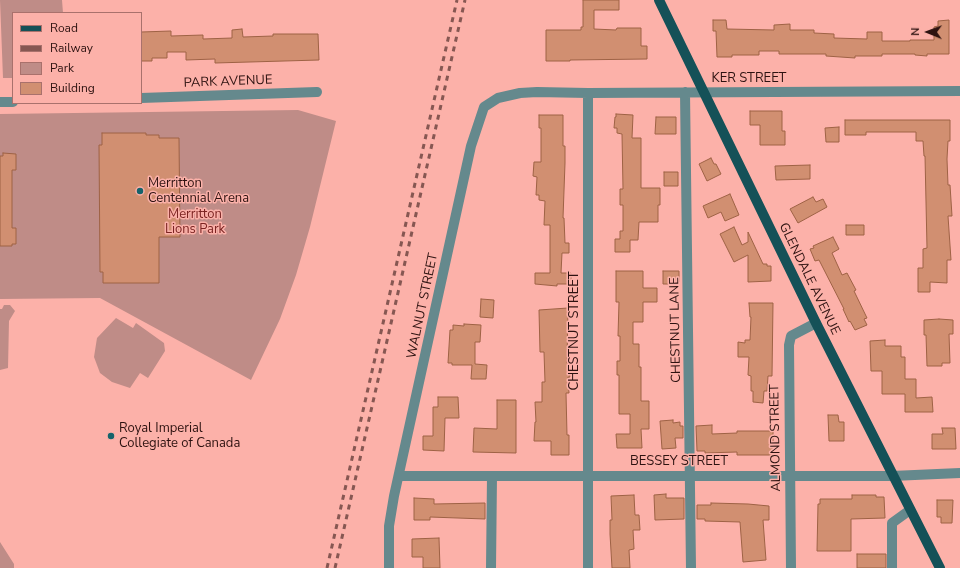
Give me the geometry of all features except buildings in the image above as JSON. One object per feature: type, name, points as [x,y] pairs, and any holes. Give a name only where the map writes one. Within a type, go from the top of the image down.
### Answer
[{"type":"main road","name":"GLENDALE AVENUE","points":[[658,0],[816,323],[892,476],[940,568]]},
{"type":"street","name":"KER STREET","points":[[538,92],[960,91]]},
{"type":"street","name":"PARK AVENUE","points":[[142,98],[317,92]]},
{"type":"street","name":"WALNUT STREET","points":[[389,568],[389,526],[394,496],[471,146],[484,107],[498,98],[520,93],[538,92]]},
{"type":"street","name":"CHESTNUT LANE","points":[[685,92],[691,568]]},
{"type":"street","name":"CHESTNUT STREET","points":[[588,93],[588,568]]},
{"type":"street","points":[[0,102],[12,102]]},
{"type":"street","name":"ALMOND STREET","points":[[791,568],[789,345],[791,336],[816,323]]},
{"type":"street","name":"BESSEY STREET","points":[[399,476],[892,476],[960,473]]},
{"type":"street","points":[[491,568],[492,476]]},
{"type":"street","points":[[892,568],[892,523],[910,510]]},
{"type":"green space","points":[[0,0],[62,0],[63,12],[12,12],[12,78],[3,78]]},
{"type":"green space","name":"Merritton Lions Park","points":[[298,110],[336,121],[310,227],[296,275],[280,319],[251,380],[100,298],[0,299],[0,114]]},
{"type":"green space","points":[[4,305],[10,305],[15,311],[9,321],[8,368],[0,370],[0,309],[2,309]]},
{"type":"green space","points":[[116,318],[133,328],[136,323],[164,343],[165,351],[148,378],[140,373],[130,388],[112,382],[100,373],[94,357],[97,338]]},
{"type":"green space","points":[[0,542],[14,564],[14,568],[0,568]]},
{"type":"railway","points":[[327,568],[457,0]]},
{"type":"railway","points":[[335,568],[465,0]]},
{"type":"place","name":"Merritton Centennial Arena","points":[[140,191]]},
{"type":"place","name":"Royal Imperial Collegiate of Canada","points":[[111,436]]}]
